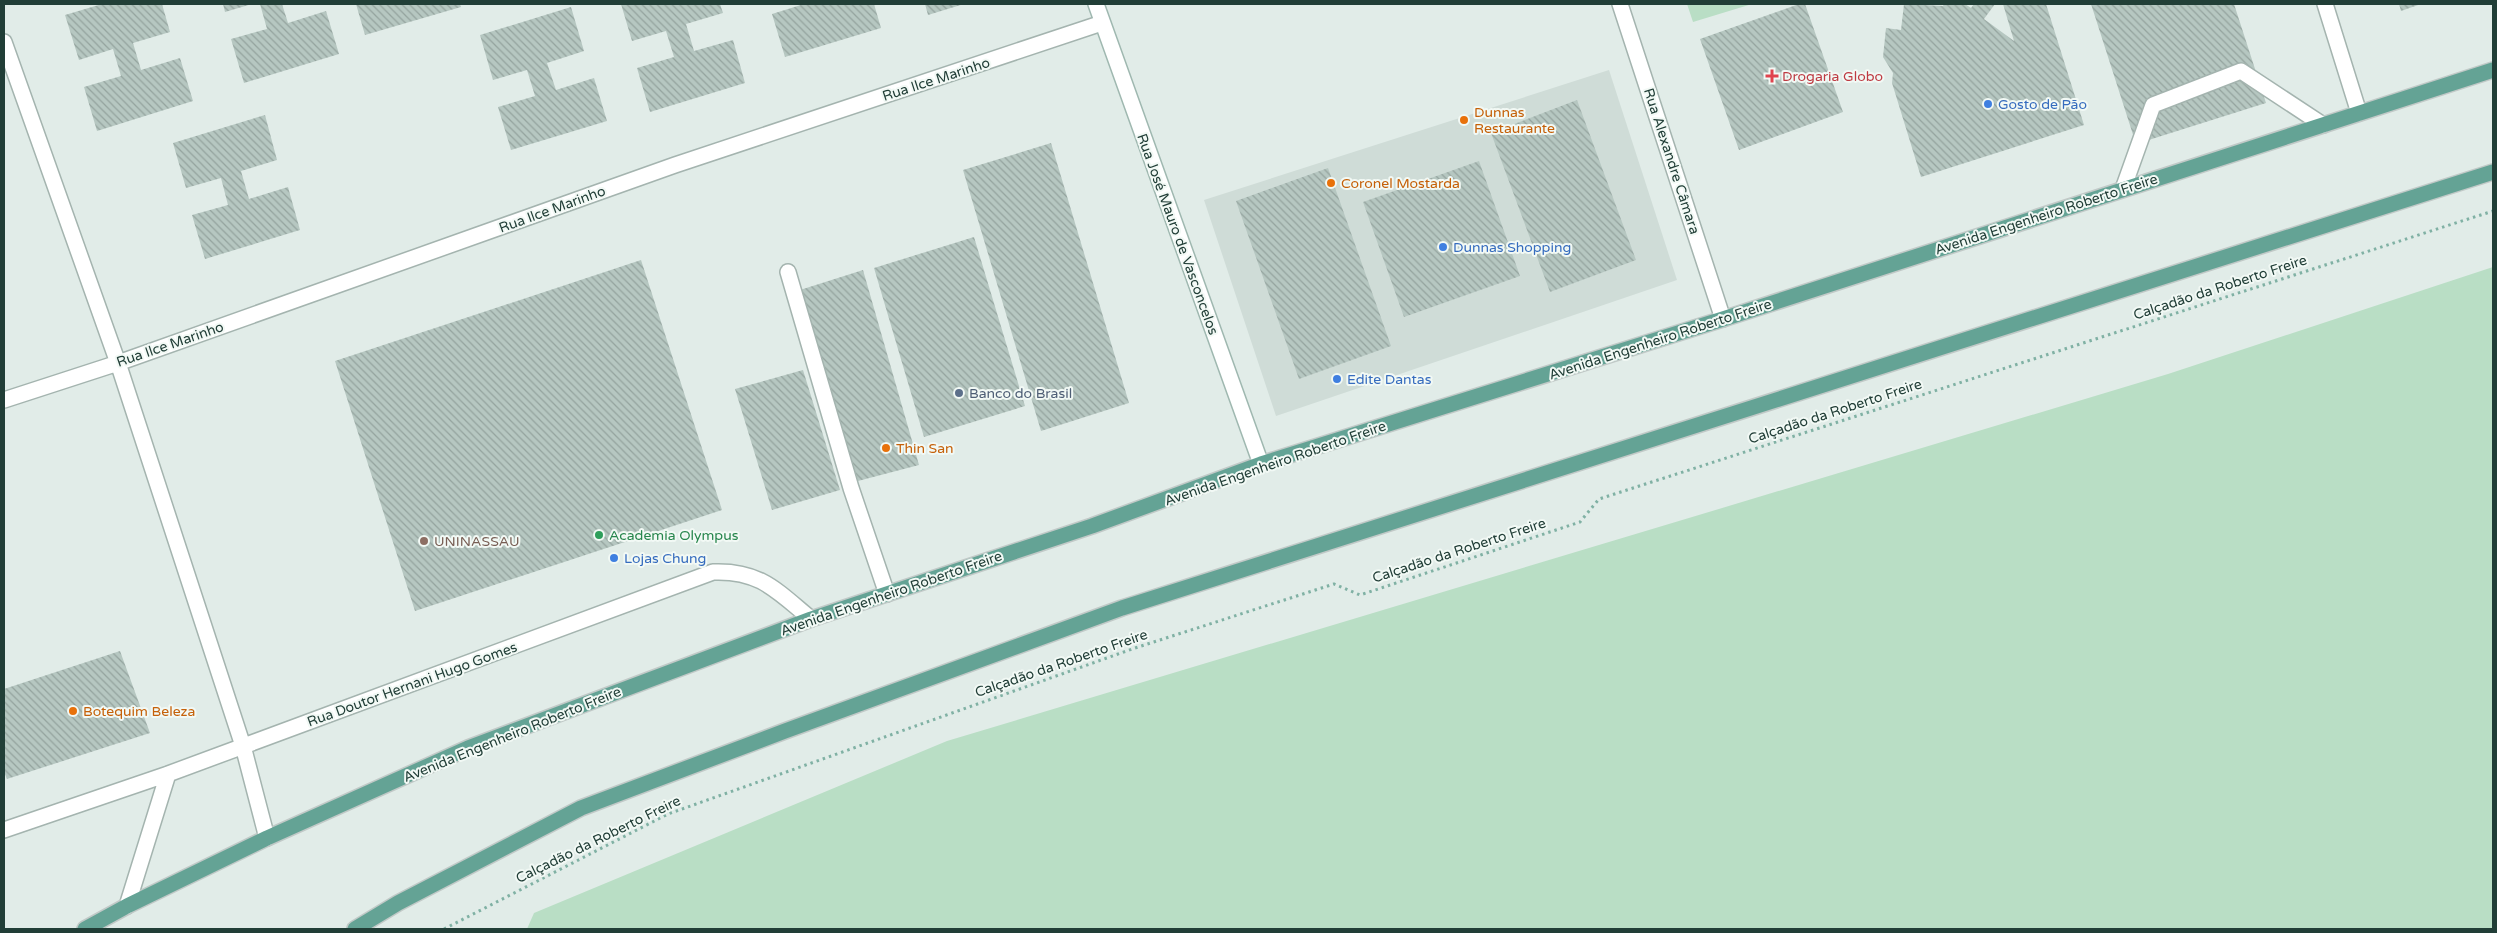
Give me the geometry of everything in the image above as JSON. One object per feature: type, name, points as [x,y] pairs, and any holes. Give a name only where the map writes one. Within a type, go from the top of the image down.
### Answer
[{"type":"main road","name":"Avenida Engenheiro Roberto Freire","points":[[84,929],[126,906],[267,838],[468,748],[811,619],[1092,526],[1261,464],[1723,319],[2493,70]]},
{"type":"main road","points":[[355,929],[398,903],[581,808],[1122,608],[2493,172]]},
{"type":"street","name":"Rua José Mauro de Vasconcelos","points":[[1096,4],[1261,464]]},
{"type":"street","name":"Rua Alexandre Câmara","points":[[1620,4],[1723,319]]},
{"type":"street","points":[[2325,4],[2359,113]]},
{"type":"street","name":"Rua Ilce Marinho","points":[[4,400],[118,363],[675,165],[1102,24]]},
{"type":"street","points":[[4,42],[118,363],[243,746],[267,838]]},
{"type":"street","points":[[2123,189],[2153,105],[2241,72],[2323,125]]},
{"type":"street","points":[[788,272],[851,488],[887,594]]},
{"type":"street","name":"Rua Doutor Hernani Hugo Gomes","points":[[4,830],[168,774],[713,572],[735,571],[753,576],[772,587],[811,619]]},
{"type":"street","points":[[126,906],[168,774]]},
{"type":"path","name":"Calçadão da Roberto Freire","points":[[444,929],[668,814],[1126,651],[1334,584],[1360,595],[1580,522],[1599,499],[2493,211]]},
{"type":"shaded area","name":"Dunnas Shopping","points":[[1609,70],[1677,280],[1276,416],[1204,200]]},
{"type":"green space","points":[[1687,4],[1752,4],[1693,22]]},
{"type":"green space","points":[[2493,267],[2493,929],[527,929],[534,913],[947,741],[2168,374]]},
{"type":"building","points":[[102,4],[162,4],[170,32],[133,43],[141,70],[180,58],[193,101],[97,131],[84,87],[121,76],[113,49],[79,60],[65,15]]},
{"type":"building","points":[[223,4],[252,4],[225,12]]},
{"type":"building","points":[[260,4],[282,4],[288,23],[326,11],[339,54],[244,83],[231,39],[267,29]]},
{"type":"building","points":[[356,4],[460,4],[461,7],[365,35]]},
{"type":"building","points":[[621,4],[720,4],[723,13],[686,24],[694,51],[733,40],[745,83],[650,112],[637,68],[674,57],[666,31],[632,41]]},
{"type":"building","points":[[804,4],[874,4],[881,28],[785,57],[772,14]]},
{"type":"building","points":[[925,4],[964,4],[928,15]]},
{"type":"building","name":"Drogaria Globo","points":[[1799,4],[1805,4],[1843,112],[1739,150],[1700,39]]},
{"type":"building","name":"Gosto de Pão","points":[[1904,4],[1943,6],[1944,4],[1965,4],[1971,8],[1974,4],[1995,4],[1984,19],[2014,41],[2003,4],[2046,4],[2084,125],[1921,177],[1892,83],[1893,73],[1883,57],[1886,28],[1901,30]]},
{"type":"building","points":[[2091,4],[2234,4],[2266,103],[2136,144]]},
{"type":"building","points":[[2399,4],[2421,4],[2401,11]]},
{"type":"building","points":[[571,7],[584,51],[547,63],[556,90],[594,78],[607,121],[511,150],[498,107],[535,96],[527,70],[493,80],[480,35]]},
{"type":"building","points":[[1577,100],[1636,260],[1550,292],[1491,133]]},
{"type":"building","points":[[265,115],[277,160],[241,171],[249,199],[288,187],[300,230],[205,259],[192,215],[228,205],[221,178],[186,188],[173,143]]},
{"type":"building","points":[[1051,143],[1129,403],[1041,431],[963,170]]},
{"type":"building","points":[[1479,161],[1520,276],[1404,317],[1363,202]]},
{"type":"building","points":[[1328,168],[1391,346],[1299,379],[1236,201]]},
{"type":"building","points":[[974,237],[1025,406],[924,437],[874,268]]},
{"type":"building","points":[[641,260],[722,510],[415,611],[335,361]]},
{"type":"building","points":[[863,270],[919,465],[858,481],[800,290]]},
{"type":"building","points":[[803,370],[840,490],[772,510],[735,389]]},
{"type":"building","name":"Botequim Beleza","points":[[120,651],[150,733],[7,779],[4,772],[4,689]]},
{"type":"place","name":"Drogaria Globo","points":[[1772,76]]},
{"type":"place","name":"Gosto de Pão","points":[[1988,104]]},
{"type":"place","name":"Dunnas Restaurante","points":[[1464,120]]},
{"type":"place","name":"Coronel Mostarda","points":[[1331,183]]},
{"type":"place","name":"Dunnas Shopping","points":[[1443,247]]},
{"type":"place","name":"Edite Dantas","points":[[1337,379]]},
{"type":"place","name":"Banco do Brasil","points":[[959,393]]},
{"type":"place","name":"Thin San","points":[[886,448]]},
{"type":"place","name":"Academia Olympus","points":[[599,535]]},
{"type":"place","name":"UNINASSAU","points":[[424,541]]},
{"type":"place","name":"Lojas Chung","points":[[614,558]]},
{"type":"place","name":"Botequim Beleza","points":[[73,711]]}]
